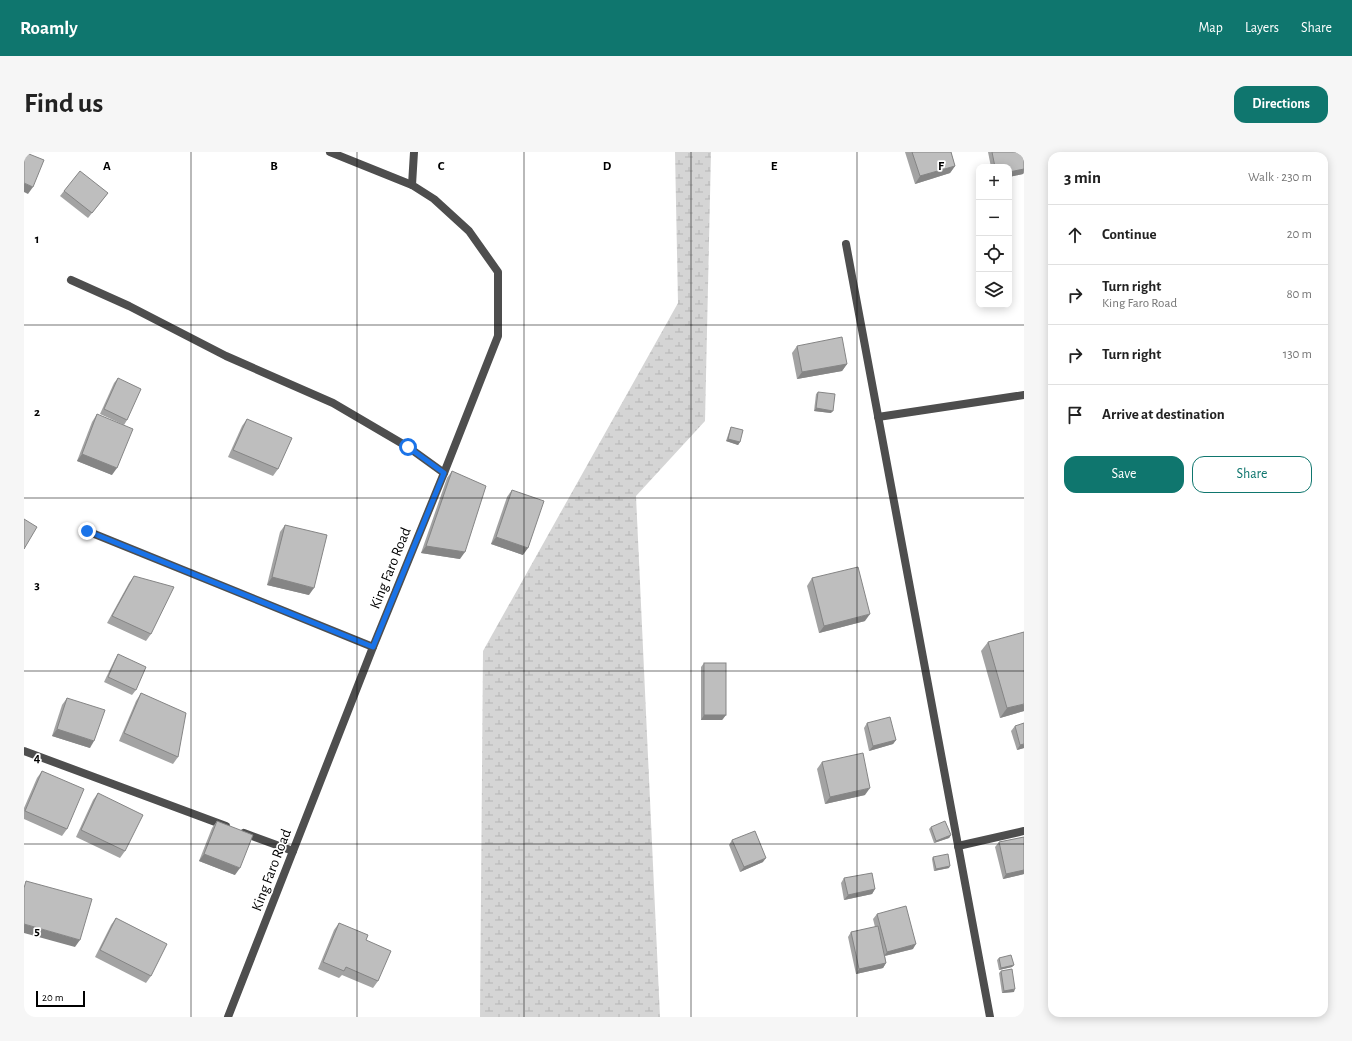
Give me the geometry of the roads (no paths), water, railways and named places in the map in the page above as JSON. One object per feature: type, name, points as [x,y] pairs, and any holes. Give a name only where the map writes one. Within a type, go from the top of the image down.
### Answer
[{"type":"street","name":"King Faro Road","points":[[228,1017],[373,647],[498,336],[498,272],[469,231],[434,200],[412,185],[330,152]]},
{"type":"street","points":[[412,185],[414,152]]},
{"type":"street","points":[[846,244],[990,1017]]},
{"type":"street","points":[[71,280],[129,306],[226,356],[333,403],[408,447],[444,473]]},
{"type":"street","points":[[878,417],[1024,395]]},
{"type":"street","points":[[87,531],[373,647]]},
{"type":"street","points":[[24,751],[293,851]]},
{"type":"street","points":[[958,846],[1024,832]]}]
